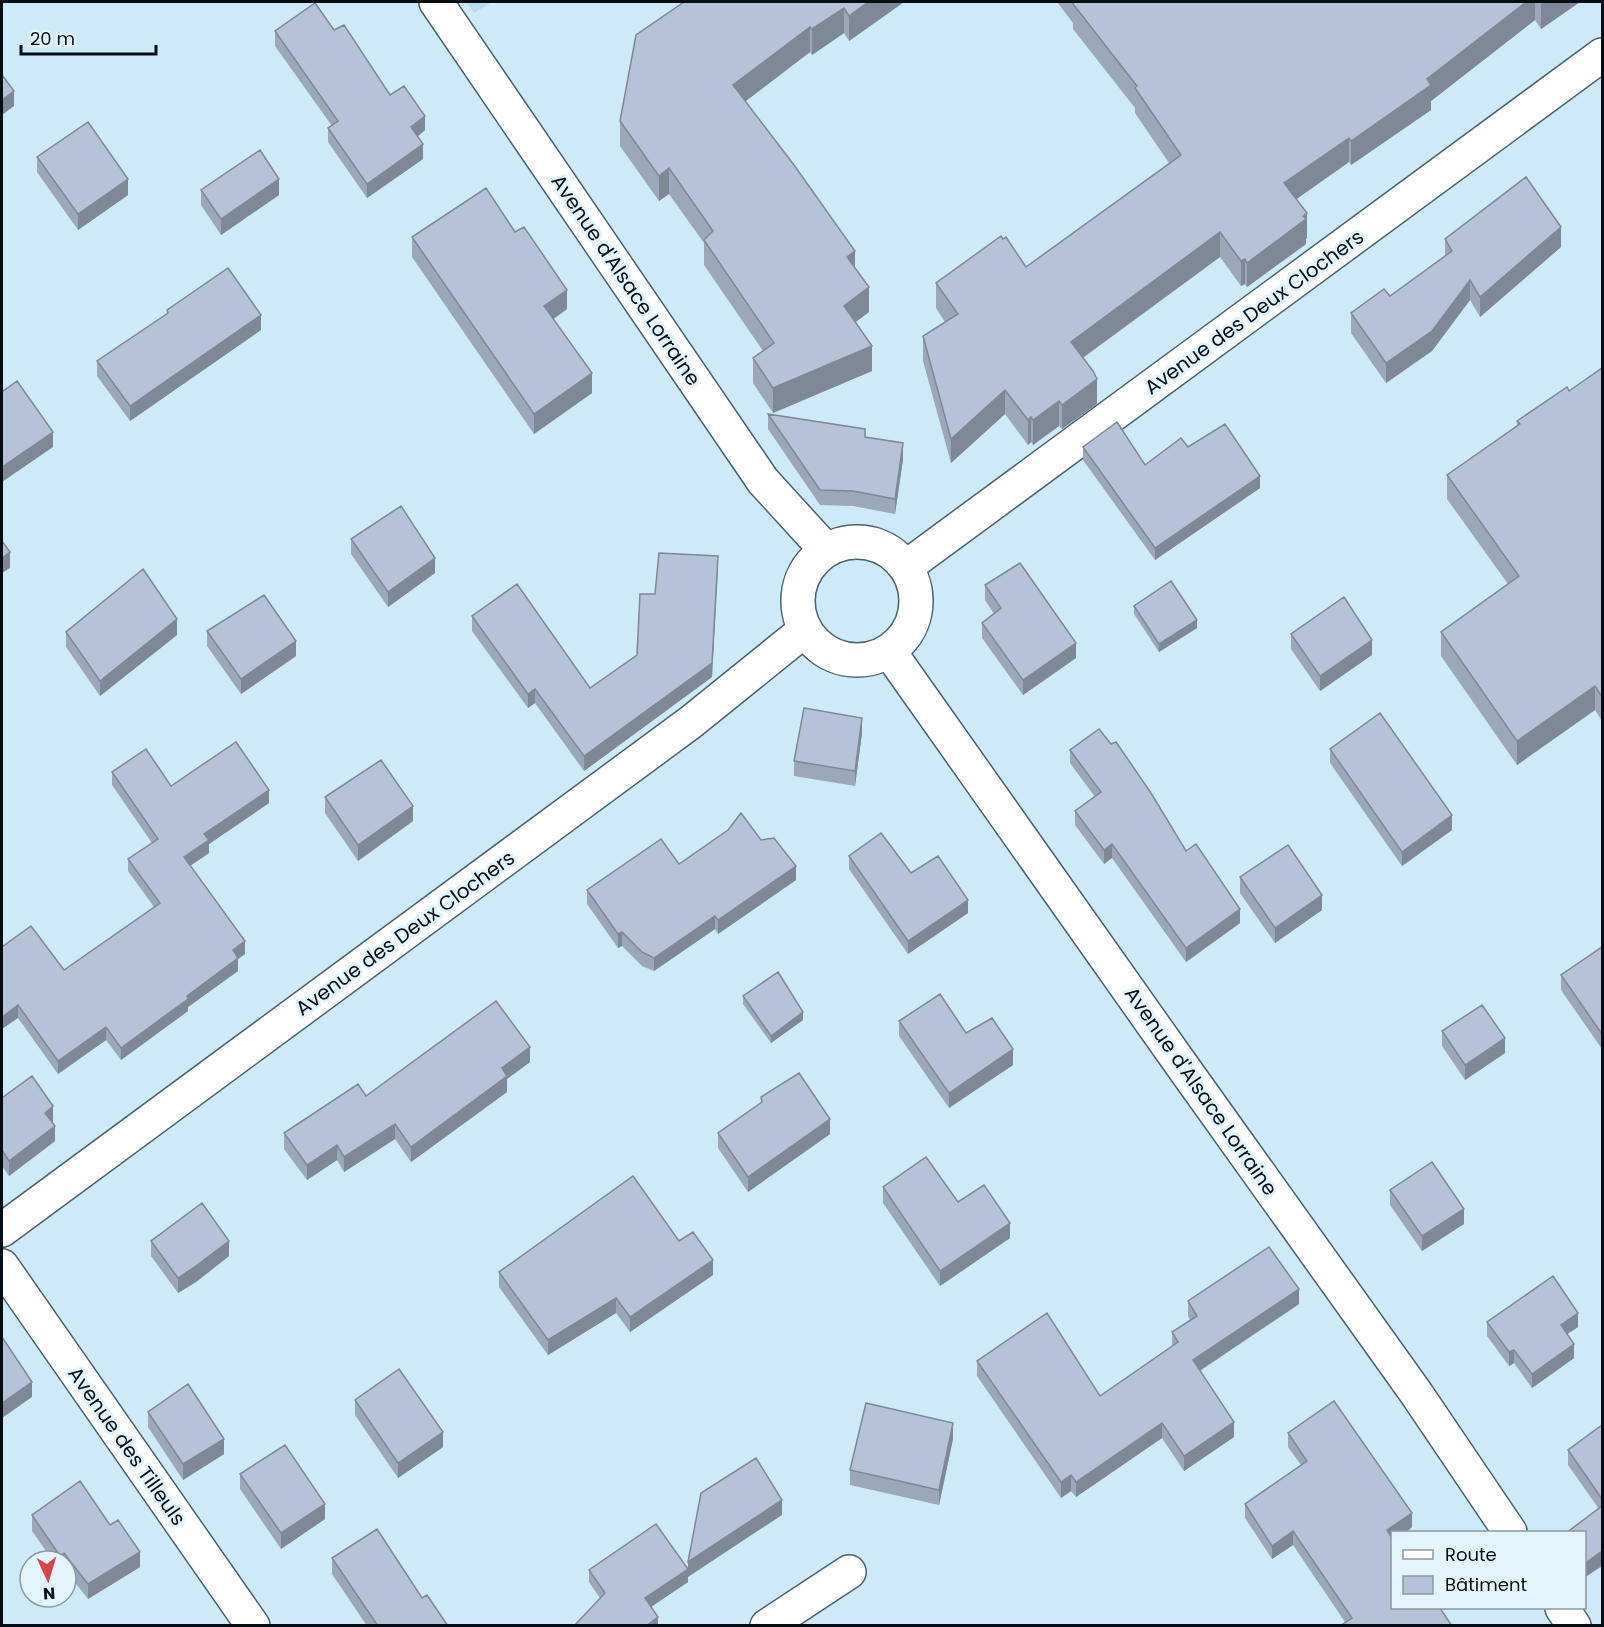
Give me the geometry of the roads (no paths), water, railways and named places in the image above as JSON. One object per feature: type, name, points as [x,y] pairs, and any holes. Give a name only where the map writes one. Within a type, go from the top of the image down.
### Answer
[{"type":"street","name":"Avenue d'Alsace Lorraine","points":[[436,2],[763,481],[826,550]]},
{"type":"street","name":"Avenue des Deux Clochers","points":[[906,567],[1602,55]]},
{"type":"street","points":[[860,542],[878,545],[894,554],[906,567],[914,584],[917,603],[913,621],[903,639],[889,651],[872,659],[852,661],[834,656],[817,645],[805,630],[798,614],[797,595],[802,577],[812,562],[826,550],[842,543],[860,542]]},
{"type":"street","name":"Avenue des Deux Clochers","points":[[2,1230],[682,729],[805,630]]},
{"type":"street","name":"Avenue d'Alsace Lorraine","points":[[889,651],[1416,1394],[1509,1531]]},
{"type":"street","name":"Avenue des Tilleuls","points":[[2,1266],[253,1626]]},
{"type":"street","points":[[767,1626],[849,1572]]},
{"type":"street","points":[[1563,1609],[1574,1626]]}]
